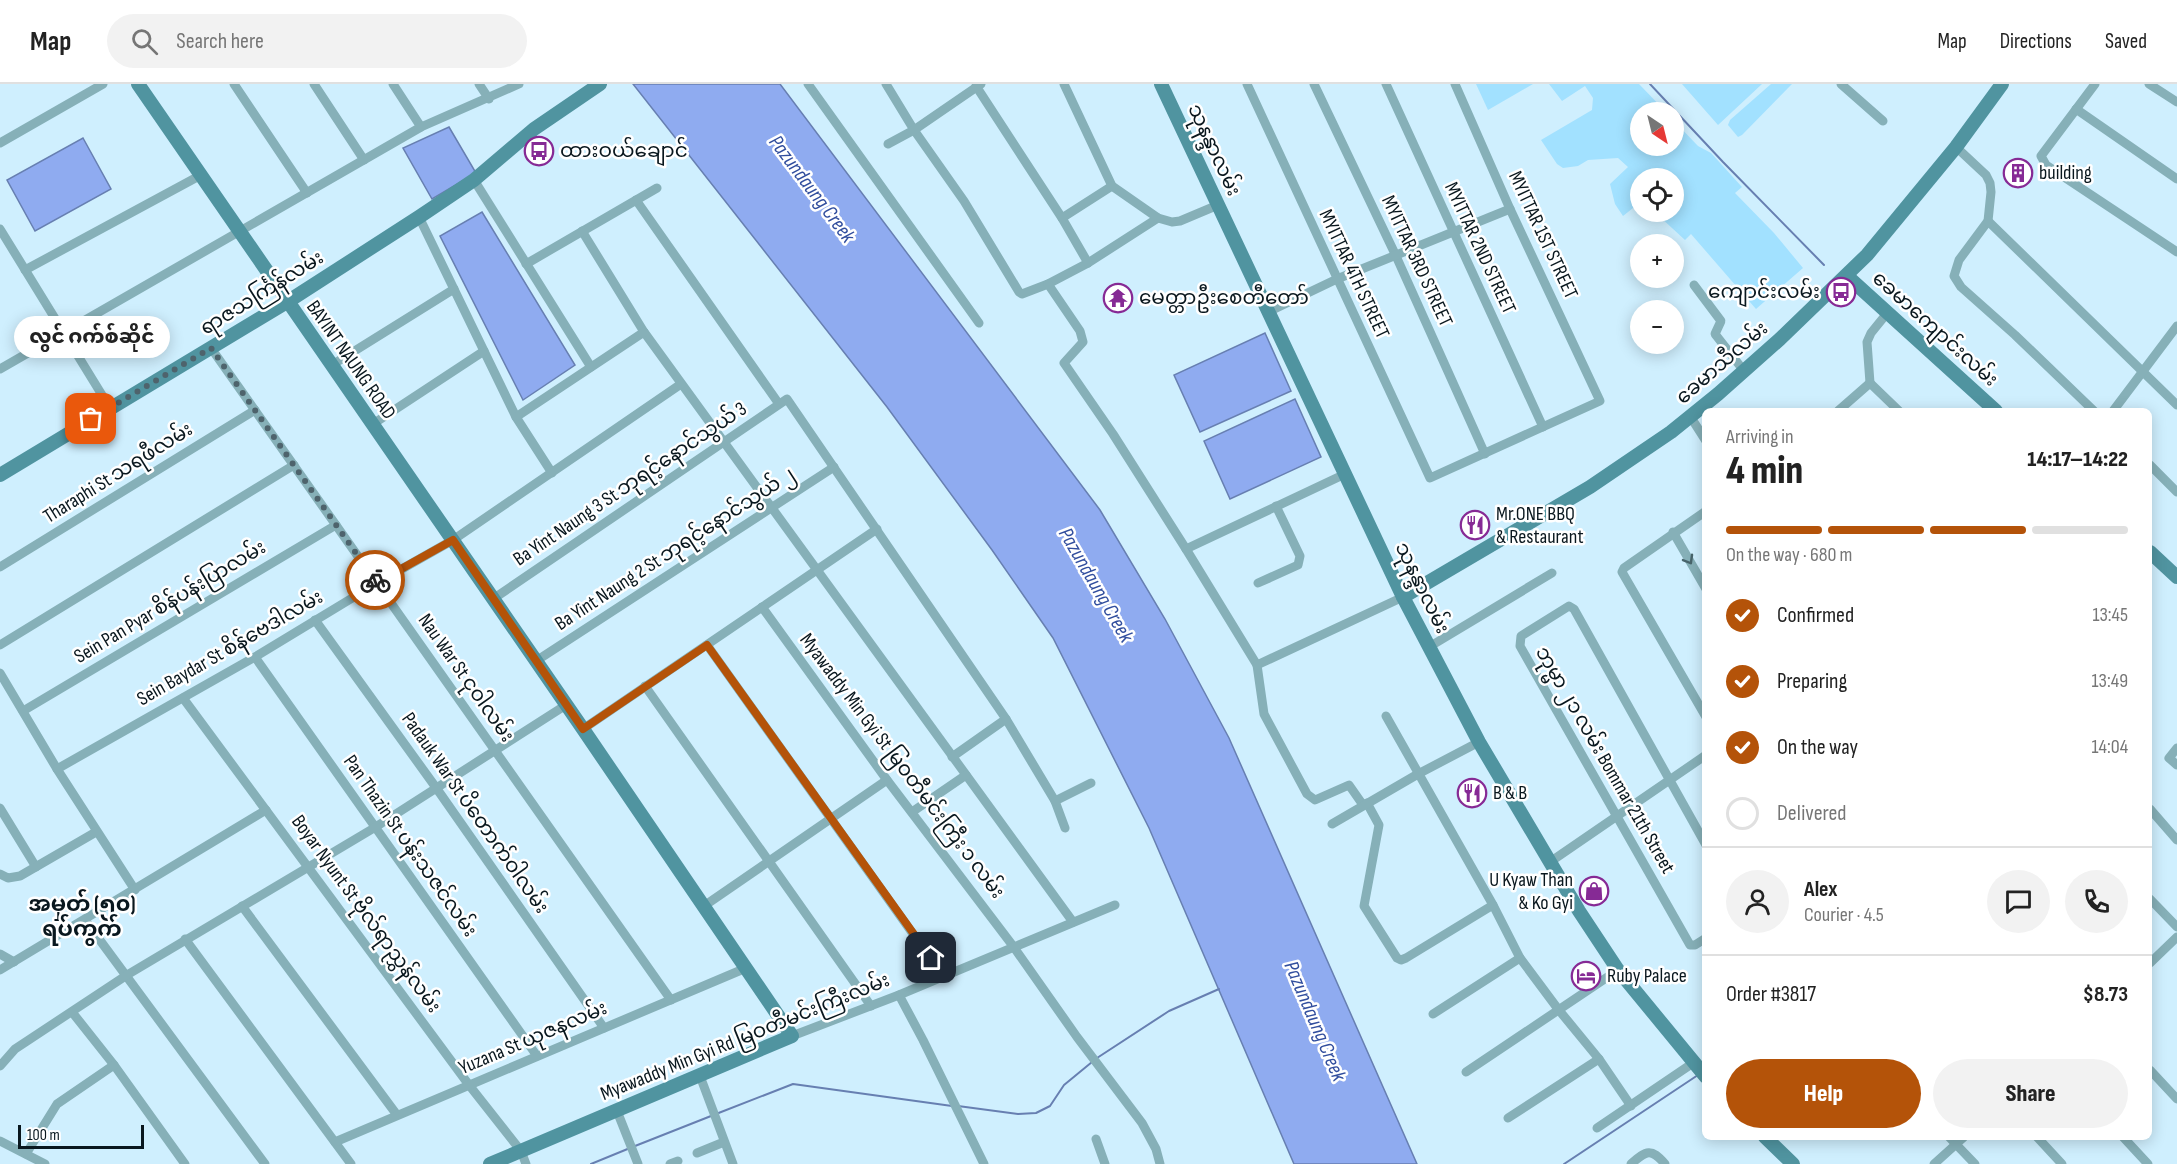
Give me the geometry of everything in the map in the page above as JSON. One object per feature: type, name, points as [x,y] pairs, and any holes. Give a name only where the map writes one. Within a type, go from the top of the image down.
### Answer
[{"type":"main road","name":"BAYINT NAUNG ROAD","points":[[138,84],[792,1036]]},
{"type":"main road","name":"ရာဇသင်္ကြန်လမ်း","points":[[0,475],[287,302],[419,217],[474,180],[534,129],[600,84]]},
{"type":"main road","name":"သုနန္ဒာလမ်း","points":[[1161,84],[1403,597],[1479,742],[1550,862],[1618,970],[1702,1073]]},
{"type":"main road","name":"ခေမာသီလမ်း","points":[[1403,597],[1590,487],[1671,432],[1744,371],[1847,276],[1956,147],[2002,84]]},
{"type":"main road","name":"ခေမာကျောင်းလမ်း","points":[[1847,276],[1993,408]]},
{"type":"main road","points":[[2152,554],[2177,577]]},
{"type":"main road","name":"Myawaddy Min Gyi Rd မြဝတီမင်းကြီးလမ်း","points":[[490,1164],[523,1157],[617,1111],[792,1036]]},
{"type":"main road","points":[[1768,1140],[1787,1162]]},
{"type":"street","points":[[0,143],[103,84]]},
{"type":"street","points":[[234,84],[307,192]]},
{"type":"street","points":[[314,84],[364,160]]},
{"type":"street","points":[[393,84],[421,128]]},
{"type":"street","points":[[478,84],[489,99]]},
{"type":"street","points":[[0,369],[421,128],[519,84]]},
{"type":"street","points":[[808,84],[979,323]]},
{"type":"street","points":[[886,84],[914,130],[964,201],[1019,292],[1026,293],[1048,284],[1088,263],[1158,218]]},
{"type":"street","points":[[1064,84],[1112,186],[1158,218],[1176,222],[1218,205]]},
{"type":"street","name":"MYITTAR 4TH STREET","points":[[1247,84],[1430,478],[1485,454]]},
{"type":"street","name":"MYITTAR 3RD STREET","points":[[1314,84],[1396,255],[1485,454]]},
{"type":"street","name":"MYITTAR 2ND STREET","points":[[1386,84],[1542,427]]},
{"type":"street","name":"MYITTAR 1ST STREET","points":[[1455,84],[1600,401],[1542,427]]},
{"type":"street","points":[[1841,84],[1883,121]]},
{"type":"street","points":[[2095,84],[2041,156],[2046,165],[2177,252]]},
{"type":"street","points":[[2149,84],[2177,102]]},
{"type":"street","points":[[888,144],[914,130],[978,85],[1088,263]]},
{"type":"street","points":[[2076,110],[2177,179]]},
{"type":"street","points":[[1956,147],[1986,176],[1990,183],[1988,221],[1959,260],[1954,276],[1967,292],[2091,408]]},
{"type":"street","points":[[25,270],[201,175]]},
{"type":"street","points":[[474,180],[591,367]]},
{"type":"street","points":[[1062,218],[1112,186]]},
{"type":"street","points":[[526,264],[657,188]]},
{"type":"street","points":[[636,200],[783,401],[834,466],[1006,719],[1055,801],[1065,828]]},
{"type":"street","points":[[1268,312],[1337,279],[1510,208]]},
{"type":"street","points":[[419,217],[516,417],[552,473]]},
{"type":"street","points":[[1988,221],[2177,405]]},
{"type":"street","points":[[0,229],[110,408]]},
{"type":"street","points":[[582,231],[644,332],[1072,922]]},
{"type":"street","points":[[1048,284],[1080,331],[1083,342],[1064,363],[1113,434],[1257,665],[1264,714],[1309,797],[1315,800],[1350,785],[1378,825],[1364,906],[1397,958],[1401,960],[1406,958],[1493,905]]},
{"type":"street","points":[[1694,285],[1721,321],[1715,334],[1744,371]]},
{"type":"street","points":[[332,365],[454,289]]},
{"type":"street","points":[[1888,312],[1871,333],[1868,342],[1870,383],[1896,408]]},
{"type":"street","points":[[2114,408],[2177,326]]},
{"type":"street","points":[[516,417],[644,332]]},
{"type":"street","name":"Nau War St ငုဝါလမ်း","points":[[211,348],[671,1000]]},
{"type":"street","points":[[372,424],[484,351]]},
{"type":"street","points":[[1841,408],[1870,383]]},
{"type":"street","name":"Sein Baydar St စိန်ဗေဒါလမ်း","points":[[57,770],[453,540],[681,384]]},
{"type":"street","name":"Ba Yint Naung 3 St ဘုရင့်နောင်သွယ် 3","points":[[493,599],[783,401]]},
{"type":"street","name":"Tharaphi St သရဖီလမ်း","points":[[0,567],[255,410]]},
{"type":"street","points":[[1690,416],[1702,435]]},
{"type":"street","points":[[1485,454],[1542,427]]},
{"type":"street","points":[[0,645],[294,465]]},
{"type":"street","name":"Ba Yint Naung 2 St ဘုရင့်နောင်သွယ် ၂","points":[[536,661],[834,466]]},
{"type":"street","points":[[2152,467],[2177,492]]},
{"type":"street","points":[[1186,549],[1345,474]]},
{"type":"street","points":[[1258,583],[1298,565],[1300,561],[1300,556],[1276,506]]},
{"type":"street","points":[[1702,514],[1673,532],[1624,568],[1622,572],[1702,710]]},
{"type":"street","name":"Sein Pan Pyar စိန်ပန်းပြာလမ်း","points":[[23,711],[336,525]]},
{"type":"street","points":[[583,729],[876,529]]},
{"type":"street","points":[[1673,532],[1702,582]]},
{"type":"street","points":[[1429,647],[1552,573]]},
{"type":"street","points":[[1257,665],[1403,597]]},
{"type":"street","name":"ဘုမ္မာ ၂၁ လမ်း Bommar 21th Street","points":[[1668,780],[1574,609],[1569,606],[1521,636],[1520,646],[1690,945],[1702,941]]},
{"type":"street","name":"Myawaddy Min Gyi St မြဝတီမင်းကြီး ၁ လမ်း","points":[[762,607],[887,780],[1013,946],[1077,1037],[1142,1123],[1156,1149],[1160,1164]]},
{"type":"street","name":"Padauk War St ပိတောက်ဝါလမ်း","points":[[315,620],[437,789],[604,1028]]},
{"type":"street","points":[[707,645],[943,976]]},
{"type":"street","name":"Pan Thazin St ပန်းသဇင်လမ်း","points":[[255,657],[537,1056]]},
{"type":"street","points":[[0,673],[57,770],[135,890]]},
{"type":"street","points":[[645,686],[870,1006]]},
{"type":"street","name":"Boyar Nyunt St ဗိုလ်ရာညွှန်လမ်း","points":[[183,698],[523,1157]]},
{"type":"street","points":[[0,1066],[15,1048],[127,975],[374,828],[566,705]]},
{"type":"street","points":[[1386,716],[1493,905],[1520,958],[1599,1059],[1631,1106]]},
{"type":"street","points":[[952,757],[1006,719]]},
{"type":"street","points":[[1332,824],[1479,742]]},
{"type":"street","points":[[2177,748],[2169,758],[2177,765]]},
{"type":"street","points":[[1550,862],[1702,758]]},
{"type":"street","points":[[912,812],[966,775]]},
{"type":"street","points":[[704,906],[887,780]]},
{"type":"street","points":[[1668,780],[1702,837]]},
{"type":"street","points":[[1055,801],[1090,783]]},
{"type":"street","points":[[0,808],[36,867]]},
{"type":"street","points":[[0,970],[266,810]]},
{"type":"street","points":[[2152,811],[2177,840]]},
{"type":"street","points":[[0,874],[8,878],[14,877],[36,867],[96,831]]},
{"type":"street","points":[[2152,901],[2177,927]]},
{"type":"street","name":"Myawaddy Min Gyi Rd မြဝတီမင်းကြီးလမ်း","points":[[792,1036],[899,995],[1115,905]]},
{"type":"street","points":[[242,906],[397,1115]]},
{"type":"street","points":[[85,920],[265,1164]]},
{"type":"street","points":[[2152,961],[2177,937]]},
{"type":"street","points":[[185,939],[351,1164]]},
{"type":"street","points":[[0,954],[14,962]]},
{"type":"street","points":[[1432,1014],[1520,958]]},
{"type":"street","name":"Yuzana St ယုဇနလမ်း","points":[[334,1142],[671,1000],[743,963]]},
{"type":"street","points":[[1466,1072],[1618,970]]},
{"type":"street","points":[[899,995],[984,1164]]},
{"type":"street","points":[[72,1011],[185,1164]]},
{"type":"street","points":[[1508,1118],[1599,1059]]},
{"type":"street","points":[[1597,1128],[1693,1063]]},
{"type":"street","points":[[27,1154],[57,1104],[114,1065]]},
{"type":"street","points":[[2152,1072],[2177,1099]]},
{"type":"street","points":[[700,1076],[733,1164]]},
{"type":"street","points":[[617,1111],[638,1164]]},
{"type":"street","points":[[1096,1138],[1105,1164]]},
{"type":"street","points":[[2040,1140],[2062,1164]]},
{"type":"street","points":[[2126,1140],[2148,1164]]},
{"type":"street","points":[[0,1141],[45,1164]]},
{"type":"street","points":[[1935,1164],[1952,1141],[1975,1164]]},
{"type":"street","points":[[697,1153],[724,1142]]},
{"type":"street","points":[[1631,1164],[1643,1153],[1651,1152],[1665,1164]]},
{"type":"shaded area","points":[[1476,84],[1533,84],[1488,110]]},
{"type":"shaded area","points":[[1549,84],[1639,84],[1656,102],[1630,102],[1630,156],[1684,156],[1684,131],[1698,146],[1711,153],[1742,187],[1735,193],[1774,233],[1803,268],[1756,309],[1691,234],[1685,240],[1684,234],[1678,234],[1666,222],[1684,222],[1684,168],[1630,168],[1630,210],[1623,216],[1615,204],[1610,184],[1628,167],[1618,158],[1588,160],[1578,166],[1563,168],[1557,164],[1541,140],[1592,110],[1593,98],[1585,86],[1562,101]]},
{"type":"shaded area","points":[[1682,84],[1762,84],[1718,125]]},
{"type":"shaded area","points":[[1771,84],[1792,84],[1738,137],[1728,125],[1730,120]]},
{"type":"water","name":"Pazundaung Creek","points":[[633,84],[780,84],[1100,510],[1165,619],[1229,738],[1417,1164],[1294,1164],[1149,828],[1053,638],[992,550],[887,407]]},
{"type":"water","points":[[449,127],[476,173],[432,199],[403,148]]},
{"type":"water","points":[[83,138],[111,189],[35,231],[7,180]]},
{"type":"water","points":[[482,212],[575,365],[523,400],[440,236]]},
{"type":"water","points":[[1265,333],[1291,391],[1200,432],[1174,375]]},
{"type":"water","points":[[1295,399],[1321,457],[1230,499],[1204,441]]},
{"type":"waterway","points":[[1650,84],[1824,265]]},
{"type":"waterway","points":[[1097,1058],[1169,1011],[1219,989]]},
{"type":"waterway","points":[[958,1106],[1018,1114],[1036,1113],[1050,1106],[1064,1085],[1092,1062]]},
{"type":"waterway","points":[[1564,1164],[1698,1075]]},
{"type":"waterway","points":[[716,1114],[793,1084],[952,1106]]},
{"type":"waterway","points":[[635,1146],[711,1116]]},
{"type":"waterway","points":[[591,1164],[630,1148]]},
{"type":"way so far","points":[[91,419],[211,348],[375,580]]},
{"type":"place","name":"ထားဝယ်ချောင်","points":[[539,151]]},
{"type":"place","name":"building","points":[[2018,173]]},
{"type":"place","name":"ကျောင်းလမ်း","points":[[1841,292]]},
{"type":"place","name":"မေတ္တာဦးစေတီတော်","points":[[1118,298]]},
{"type":"place","name":"လွင် ဂက်စ်ဆိုင်","points":[[91,419]]},
{"type":"place","name":"Mr.ONE BBQ & Restaurant","points":[[1475,525]]},
{"type":"place","name":"B & B","points":[[1472,793]]},
{"type":"place","name":"U Kyaw Than & Ko Gyi","points":[[1594,891]]},
{"type":"place","name":"Ruby Palace","points":[[1586,976]]},
{"type":"district","name":"အမှတ် (၅၀) ရပ်ကွက်","points":[[82,916]]},
{"type":"route","points":[[375,580],[376,583],[453,540],[583,729],[707,645],[931,958]]}]
